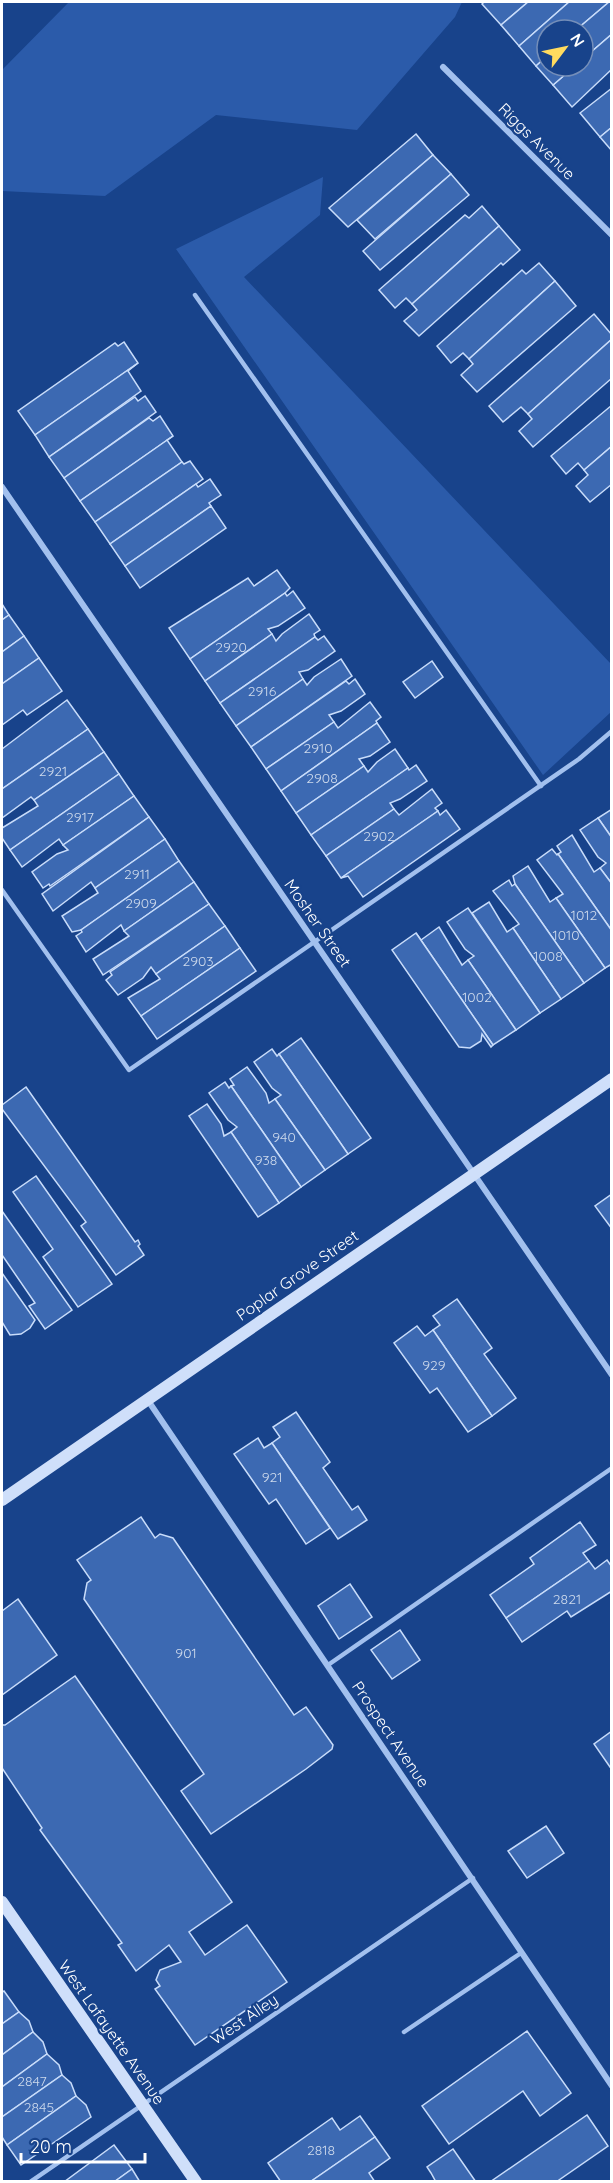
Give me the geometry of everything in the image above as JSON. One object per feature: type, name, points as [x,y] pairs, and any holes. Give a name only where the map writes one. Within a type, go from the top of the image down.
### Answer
[{"type":"main road","name":"Poplar Grove Street","points":[[2,1500],[612,1079]]},
{"type":"main road","name":"West Lafayette Avenue","points":[[2,1902],[196,2181]]},
{"type":"street","name":"Riggs Avenue","points":[[443,67],[612,235]]},
{"type":"street","name":"Mosher Street","points":[[2,487],[612,1375]]},
{"type":"street","name":"Prospect Avenue","points":[[147,1399],[612,2086]]},
{"type":"lane","points":[[195,295],[541,786]]},
{"type":"lane","points":[[2,890],[129,1070],[541,786],[579,759],[612,731]]},
{"type":"lane","points":[[328,1665],[612,1468]]},
{"type":"lane","name":"West Alley","points":[[30,2181],[473,1878]]},
{"type":"lane","points":[[404,2032],[521,1953]]},
{"type":"shaded area","points":[[69,2],[462,2],[455,17],[357,130],[216,115],[105,196],[2,191],[2,70]]},
{"type":"shaded area","points":[[323,177],[320,215],[244,277],[611,664],[611,712],[543,775],[176,249]]},
{"type":"building","points":[[484,2],[528,2],[501,25],[482,4]]},
{"type":"building","points":[[528,2],[569,2],[551,18],[535,18],[535,32],[519,46],[501,25]]},
{"type":"building","points":[[569,2],[609,2],[590,18],[551,18]]},
{"type":"building","points":[[612,2],[612,34],[595,49],[595,18],[590,18]]},
{"type":"building","points":[[535,32],[535,65],[519,46]]},
{"type":"building","points":[[612,34],[612,69],[572,107],[553,85],[561,78],[595,78],[595,49]]},
{"type":"building","points":[[547,78],[561,78],[553,85]]},
{"type":"building","points":[[612,88],[612,127],[600,137],[580,113]]},
{"type":"building","points":[[612,127],[612,151],[600,137]]},
{"type":"building","points":[[416,134],[433,155],[348,227],[329,208]]},
{"type":"building","points":[[433,155],[451,174],[375,239],[357,220]]},
{"type":"building","points":[[451,174],[469,195],[380,270],[363,251]]},
{"type":"building","points":[[482,206],[499,226],[412,304],[406,298],[395,308],[379,290],[465,215],[469,218]]},
{"type":"building","points":[[499,226],[520,250],[503,265],[501,263],[419,336],[404,321],[417,310],[412,304]]},
{"type":"building","points":[[539,263],[555,281],[469,359],[463,353],[451,363],[437,346],[522,270],[526,274]]},
{"type":"building","points":[[555,281],[576,306],[477,392],[461,375],[473,364],[469,359]]},
{"type":"building","points":[[594,314],[612,335],[612,339],[528,414],[521,407],[503,422],[489,406]]},
{"type":"building","points":[[612,339],[612,378],[533,447],[519,431],[532,419],[528,414]]},
{"type":"building","points":[[124,342],[138,363],[35,435],[18,411],[115,343],[118,346]]},
{"type":"building","points":[[138,363],[128,371],[141,391],[49,457],[35,435]]},
{"type":"building","points":[[145,396],[156,412],[64,478],[49,457],[135,397],[138,401]]},
{"type":"building","points":[[612,405],[612,446],[584,470],[578,463],[566,474],[551,456]]},
{"type":"building","points":[[160,416],[173,436],[80,501],[64,478],[149,418],[153,421]]},
{"type":"building","points":[[167,440],[182,462],[95,522],[80,501]]},
{"type":"building","points":[[612,446],[612,484],[590,502],[576,486],[588,475],[584,470]]},
{"type":"building","points":[[190,461],[203,479],[110,544],[95,522],[182,462],[184,464]]},
{"type":"building","points":[[210,479],[221,495],[209,503],[211,506],[125,566],[110,544],[196,484],[198,487]]},
{"type":"building","points":[[211,506],[226,528],[140,588],[125,566]]},
{"type":"building","points":[[277,570],[290,588],[190,659],[169,628],[248,578],[254,586]]},
{"type":"building","points":[[293,591],[305,608],[278,626],[268,629],[272,634],[205,681],[190,659],[285,593],[287,596]]},
{"type":"building","points":[[2,604],[9,615],[2,620]]},
{"type":"building","points":[[309,614],[320,630],[314,634],[315,637],[220,703],[205,681],[272,634],[276,641]]},
{"type":"building","points":[[9,615],[24,636],[2,652],[2,620]]},
{"type":"building","points":[[24,636],[39,658],[2,684],[2,652]]},
{"type":"building","points":[[324,636],[335,651],[308,670],[299,672],[303,679],[236,726],[220,703],[315,637],[318,640]]},
{"type":"building","points":[[39,658],[62,691],[27,715],[23,710],[2,725],[2,684]]},
{"type":"building","points":[[341,659],[352,676],[251,747],[236,726],[303,679],[307,685],[314,677]]},
{"type":"building","points":[[432,661],[443,677],[415,698],[403,682]]},
{"type":"building","points":[[355,679],[365,694],[341,711],[329,715],[334,722],[266,769],[251,747],[346,681],[349,684]]},
{"type":"building","points":[[67,700],[88,729],[2,789],[2,749]]},
{"type":"building","points":[[370,702],[381,717],[376,721],[377,723],[281,791],[266,769],[334,722],[338,728]]},
{"type":"building","points":[[377,723],[390,742],[370,756],[359,759],[364,766],[296,813],[281,791]]},
{"type":"building","points":[[88,729],[104,752],[34,800],[31,797],[2,818],[2,789]]},
{"type":"building","points":[[395,749],[408,768],[311,835],[296,813],[364,766],[368,772]]},
{"type":"building","points":[[104,752],[119,774],[10,850],[2,838],[2,828],[38,806],[34,800]]},
{"type":"building","points":[[416,765],[427,781],[390,803],[394,809],[326,856],[311,835],[408,768],[409,770]]},
{"type":"building","points":[[119,774],[134,796],[63,845],[59,839],[22,867],[10,850]]},
{"type":"building","points":[[432,789],[442,803],[435,808],[438,811],[341,878],[326,856],[394,809],[399,815]]},
{"type":"building","points":[[134,796],[149,817],[50,886],[49,884],[43,888],[32,872],[57,854],[68,850],[63,845]]},
{"type":"building","points":[[612,809],[612,838],[598,818]]},
{"type":"building","points":[[446,810],[460,829],[363,897],[348,876],[341,878],[438,811],[440,815]]},
{"type":"building","points":[[149,817],[165,839],[95,888],[91,882],[53,911],[42,894]]},
{"type":"building","points":[[598,818],[612,838],[612,884],[600,868],[606,863],[598,857],[580,830]]},
{"type":"building","points":[[572,835],[594,872],[600,868],[612,884],[612,931],[558,854],[561,852],[557,846]]},
{"type":"building","points":[[165,839],[179,861],[81,930],[72,932],[62,916],[98,893],[95,888]]},
{"type":"building","points":[[552,849],[558,854],[612,931],[612,964],[605,968],[556,898],[563,894],[537,860]]},
{"type":"building","points":[[179,861],[194,882],[124,931],[121,925],[86,952],[76,936],[82,932],[81,930]]},
{"type":"building","points":[[528,866],[550,902],[556,898],[605,968],[584,983],[515,884],[513,876]]},
{"type":"building","points":[[509,880],[512,886],[515,884],[584,983],[561,999],[513,928],[519,924],[493,891]]},
{"type":"building","points":[[194,882],[209,904],[103,975],[93,959],[129,936],[124,931]]},
{"type":"building","points":[[489,902],[507,932],[513,928],[561,999],[540,1013],[472,913]]},
{"type":"building","points":[[209,904],[225,926],[156,974],[151,967],[143,978],[118,995],[106,980],[112,975],[110,972]]},
{"type":"building","points":[[468,908],[540,1013],[516,1030],[468,960],[474,956],[465,949],[447,922]]},
{"type":"building","points":[[225,926],[240,948],[141,1016],[128,998],[160,979],[156,974]]},
{"type":"building","points":[[439,927],[462,965],[468,960],[516,1030],[493,1045],[416,933],[421,940]]},
{"type":"building","points":[[416,933],[493,1045],[491,1047],[482,1034],[481,1041],[470,1048],[459,1047],[392,950]]},
{"type":"building","points":[[240,948],[256,971],[157,1039],[141,1016]]},
{"type":"building","points":[[301,1038],[371,1138],[348,1154],[279,1054]]},
{"type":"building","points":[[272,1049],[277,1056],[279,1054],[348,1154],[325,1170],[275,1099],[281,1095],[272,1088],[254,1062]]},
{"type":"building","points":[[247,1067],[266,1093],[269,1103],[275,1099],[325,1170],[301,1187],[231,1086],[234,1085],[230,1079]]},
{"type":"building","points":[[225,1082],[229,1088],[231,1086],[301,1187],[279,1203],[231,1132],[237,1127],[228,1120],[209,1093]]},
{"type":"building","points":[[26,1087],[135,1242],[138,1240],[140,1244],[138,1246],[144,1255],[116,1275],[81,1226],[86,1222],[2,1109],[2,1105]]},
{"type":"building","points":[[207,1104],[221,1124],[224,1136],[231,1132],[279,1203],[258,1217],[189,1116]]},
{"type":"building","points":[[36,1176],[112,1284],[78,1307],[43,1257],[53,1249],[13,1192]]},
{"type":"building","points":[[612,1194],[612,1229],[595,1206]]},
{"type":"building","points":[[2,1211],[72,1310],[45,1329],[29,1306],[35,1303],[2,1255]]},
{"type":"building","points":[[2,1273],[35,1320],[30,1328],[21,1334],[10,1335],[2,1322]]},
{"type":"building","points":[[457,1299],[492,1348],[484,1354],[516,1398],[492,1416],[433,1330],[440,1325],[433,1316]]},
{"type":"building","points":[[417,1326],[425,1336],[433,1330],[492,1416],[468,1432],[437,1388],[430,1393],[394,1343]]},
{"type":"building","points":[[296,1412],[330,1462],[323,1468],[352,1510],[358,1506],[367,1520],[338,1539],[272,1443],[280,1437],[273,1427]]},
{"type":"building","points":[[258,1438],[264,1448],[272,1443],[330,1528],[306,1544],[276,1499],[269,1504],[234,1454]]},
{"type":"building","points":[[141,1517],[155,1538],[160,1534],[173,1538],[294,1715],[306,1707],[333,1745],[332,1749],[306,1769],[211,1834],[181,1791],[204,1774],[84,1599],[87,1583],[91,1580],[77,1560]]},
{"type":"building","points":[[580,1522],[596,1545],[583,1553],[589,1561],[506,1618],[490,1595],[534,1564],[530,1558]]},
{"type":"building","points":[[607,1560],[612,1567],[612,1591],[571,1617],[567,1611],[522,1642],[506,1618],[589,1561],[595,1569]]},
{"type":"building","points":[[350,1584],[372,1617],[339,1639],[318,1606]]},
{"type":"building","points":[[18,1599],[57,1655],[2,1695],[2,1611]]},
{"type":"building","points":[[400,1630],[420,1660],[392,1679],[371,1650]]},
{"type":"building","points":[[75,1676],[232,1902],[189,1932],[205,1955],[247,1925],[287,1982],[195,2045],[155,1989],[160,1986],[156,1980],[160,1970],[181,1962],[169,1945],[136,1971],[118,1945],[122,1943],[40,1830],[42,1828],[2,1768],[2,1725]]},
{"type":"building","points":[[612,1731],[612,1766],[610,1767],[594,1744]]},
{"type":"building","points":[[546,1826],[564,1853],[527,1878],[508,1851]]},
{"type":"building","points":[[4,1991],[19,2012],[2,2024],[2,1992]]},
{"type":"building","points":[[19,2012],[29,2021],[33,2032],[2,2055],[2,2024]]},
{"type":"building","points":[[527,2031],[571,2093],[540,2116],[523,2091],[449,2144],[422,2106]]},
{"type":"building","points":[[33,2032],[43,2042],[47,2054],[2,2087],[2,2055]]},
{"type":"building","points":[[47,2054],[59,2065],[62,2075],[2,2117],[2,2087]]},
{"type":"building","points":[[62,2075],[71,2083],[76,2096],[7,2145],[2,2137],[2,2117]]},
{"type":"building","points":[[76,2096],[86,2105],[91,2117],[21,2165],[7,2145]]},
{"type":"building","points":[[587,2115],[608,2146],[556,2182],[490,2182]]},
{"type":"building","points":[[360,2116],[375,2137],[310,2182],[281,2182],[268,2163],[332,2118],[340,2130]]},
{"type":"building","points":[[375,2137],[390,2158],[369,2173],[375,2182],[310,2182]]},
{"type":"building","points":[[114,2145],[132,2169],[114,2182],[64,2182]]},
{"type":"building","points":[[453,2149],[476,2182],[436,2182],[427,2167]]},
{"type":"building","points":[[132,2169],[140,2182],[114,2182]]}]
